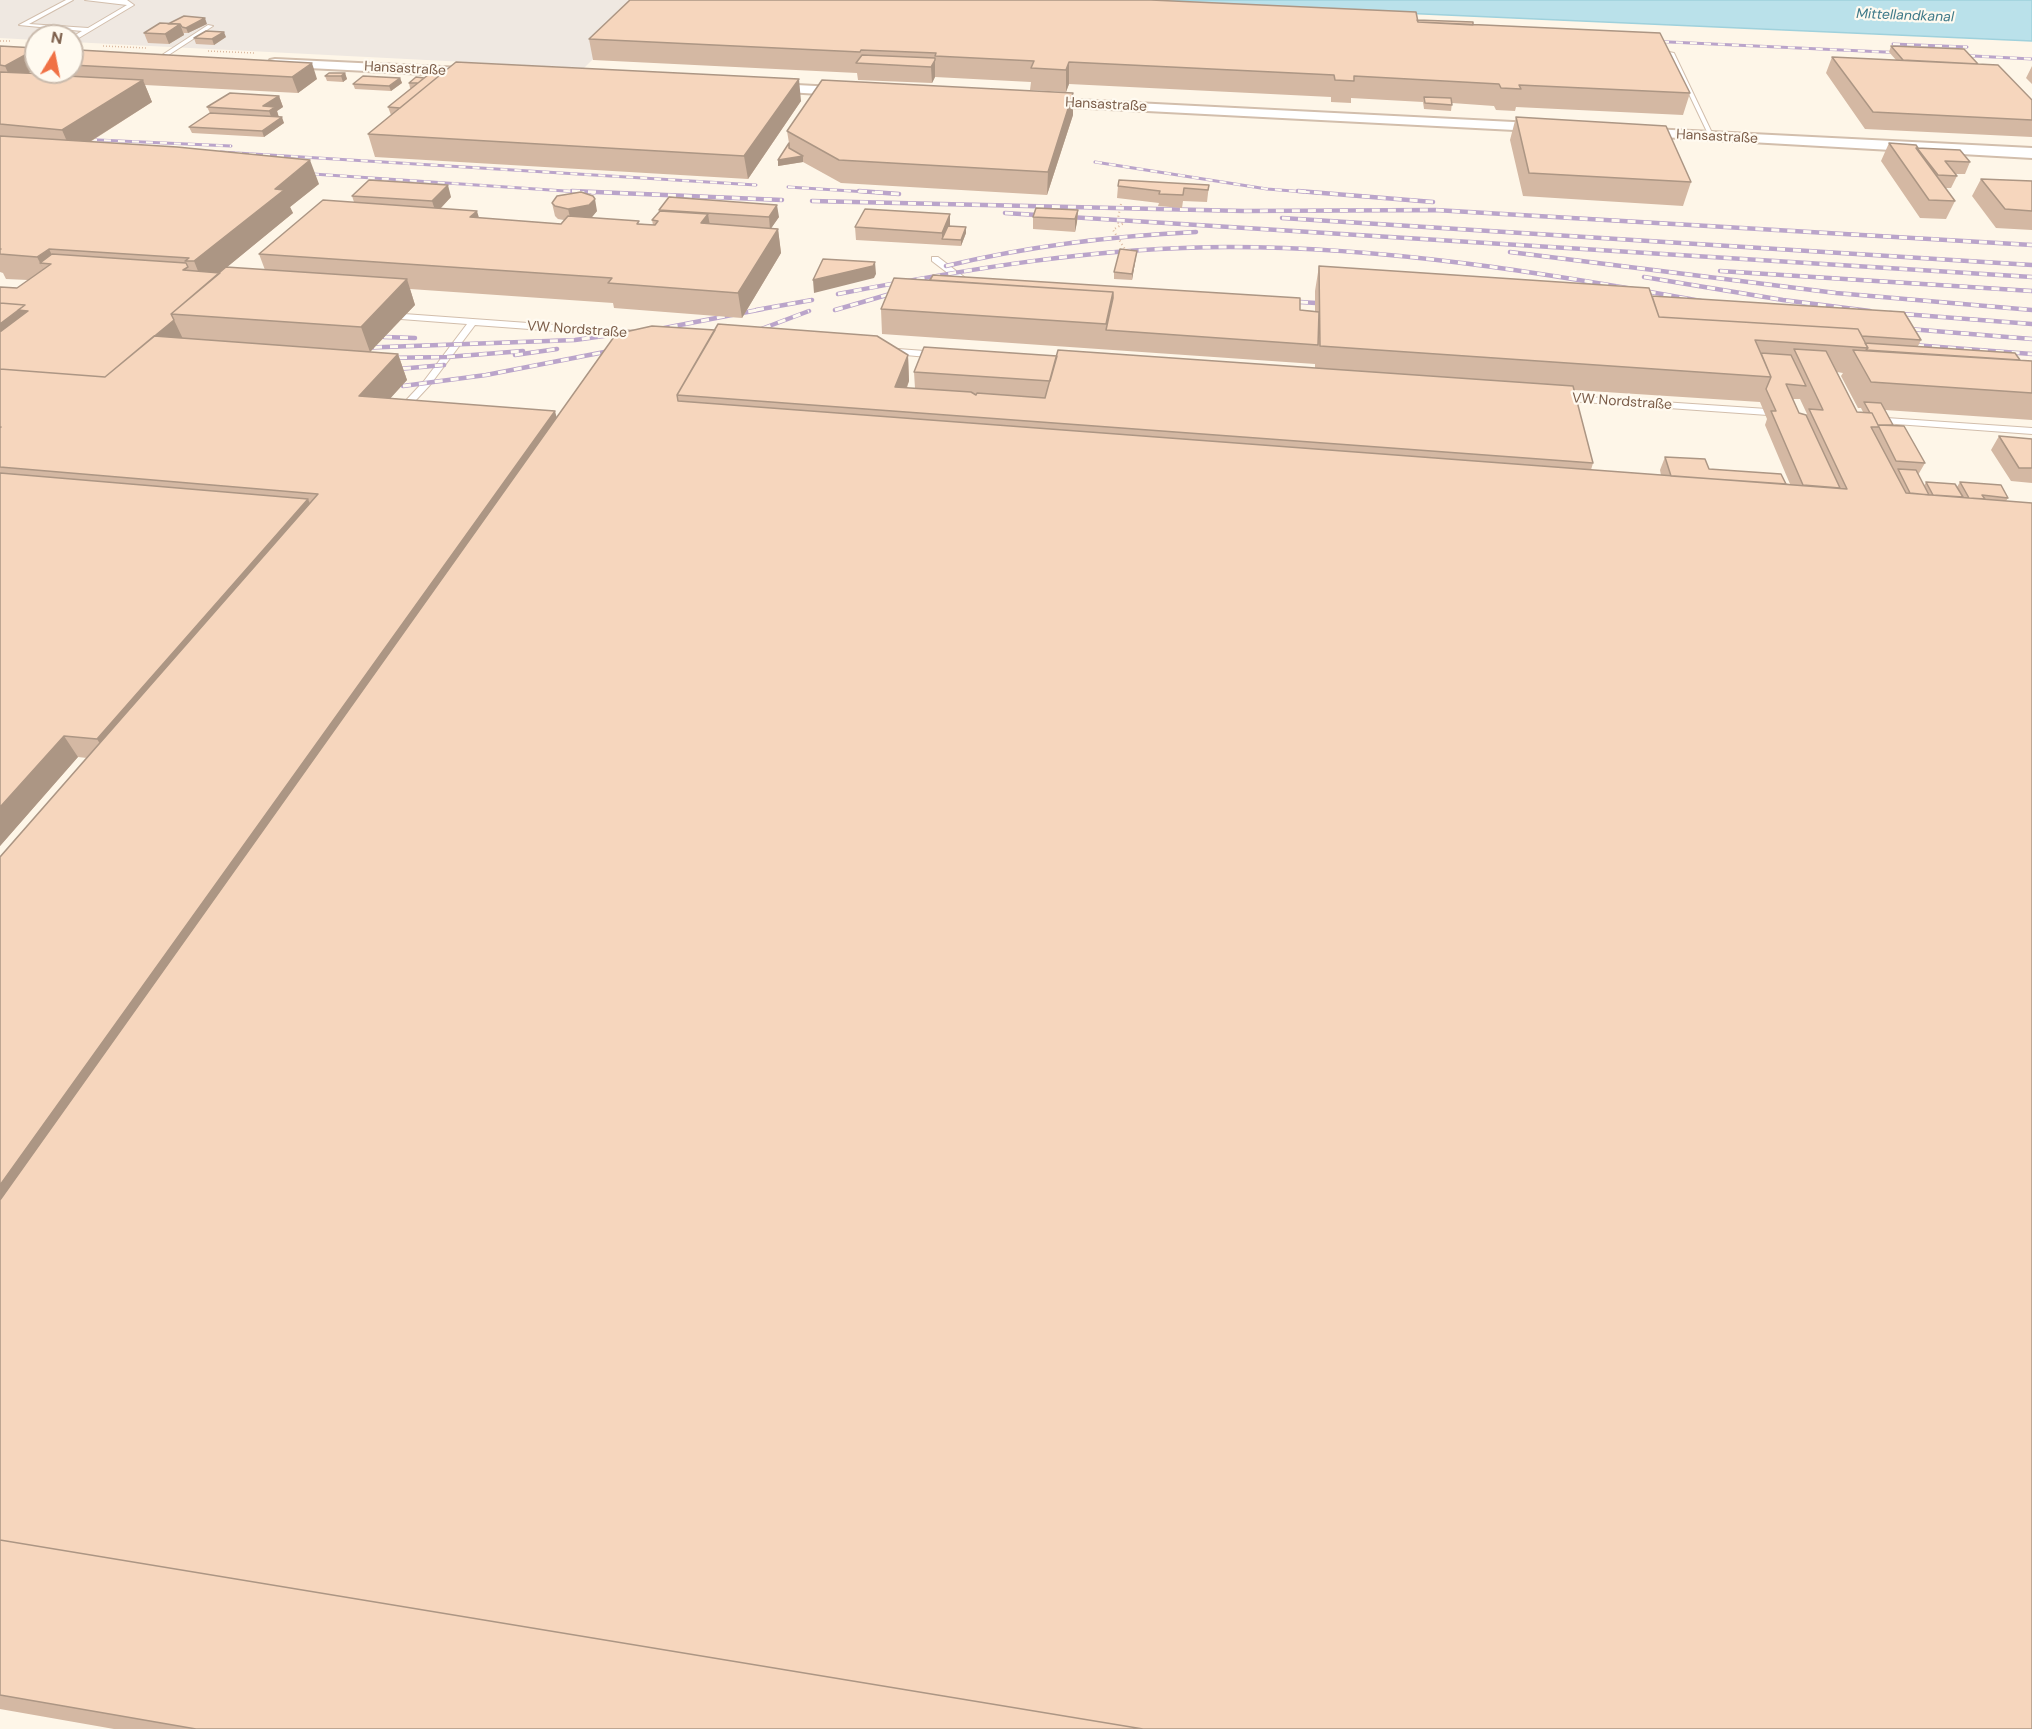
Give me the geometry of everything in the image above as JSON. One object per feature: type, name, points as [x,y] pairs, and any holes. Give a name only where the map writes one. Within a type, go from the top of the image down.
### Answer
[{"type":"street","points":[[156,56],[185,58]]},
{"type":"street","name":"Hansastraße","points":[[265,62],[498,74]]},
{"type":"street","points":[[748,87],[867,93]]},
{"type":"street","name":"Hansastraße","points":[[1022,101],[1569,129]]},
{"type":"street","name":"Hansastraße","points":[[1617,132],[2032,153]]},
{"type":"lane","points":[[70,0],[22,26],[90,30]]},
{"type":"lane","points":[[84,33],[131,5],[127,2],[88,0]]},
{"type":"lane","points":[[156,56],[210,26]]},
{"type":"lane","points":[[1671,53],[1712,136]]},
{"type":"lane","points":[[935,260],[969,285]]},
{"type":"lane","name":"VW Nordstraße","points":[[404,317],[652,335]]},
{"type":"lane","points":[[396,416],[427,383],[473,322]]},
{"type":"lane","points":[[898,352],[945,355]]},
{"type":"lane","name":"VW Nordstraße","points":[[1551,397],[1797,414]]},
{"type":"lane","points":[[1863,419],[2032,431]]},
{"type":"path","points":[[1121,204],[1117,223],[1124,223],[1113,230],[1128,254]]},
{"type":"shaded area","points":[[0,0],[653,0],[584,68],[84,43],[84,24],[24,24],[24,39],[0,38]]},
{"type":"water","name":"Mittellandkanal","points":[[1108,0],[2032,0],[2032,41]]},
{"type":"building","points":[[630,0],[1151,0],[1416,12],[1418,22],[1660,33],[1690,93],[1519,85],[1521,89],[1501,88],[1499,84],[1354,76],[1354,81],[1335,80],[1334,75],[1069,62],[1066,70],[1031,68],[1034,61],[935,56],[936,53],[861,50],[860,52],[589,39]]},
{"type":"building","points":[[184,16],[205,18],[186,28],[180,24],[168,24]]},
{"type":"building","points":[[1417,20],[1473,22],[1473,25],[1418,22]]},
{"type":"building","points":[[160,23],[180,24],[165,34],[144,33]]},
{"type":"building","points":[[206,31],[224,32],[212,39],[194,38]]},
{"type":"building","points":[[0,46],[24,47],[24,56],[5,66],[0,65]]},
{"type":"building","points":[[1891,46],[1964,49],[1978,64],[1903,60]]},
{"type":"building","points":[[84,50],[312,63],[292,77],[84,66]]},
{"type":"building","points":[[862,55],[935,58],[935,60],[931,67],[856,63]]},
{"type":"building","points":[[1832,57],[1998,65],[2032,100],[2032,120],[1873,112]]},
{"type":"building","points":[[456,62],[799,79],[744,156],[368,134]]},
{"type":"building","points":[[0,72],[24,73],[24,84],[84,84],[84,77],[143,80],[62,130],[0,124]]},
{"type":"building","points":[[329,73],[345,73],[341,76],[325,76]]},
{"type":"building","points":[[428,75],[440,75],[400,108],[388,107]]},
{"type":"building","points":[[363,76],[400,78],[389,86],[353,84]]},
{"type":"building","points":[[416,77],[424,78],[418,83],[409,83]]},
{"type":"building","points":[[822,80],[1073,93],[1048,172],[839,160],[787,131]]},
{"type":"building","points":[[230,93],[279,96],[263,106],[275,107],[269,111],[207,107]]},
{"type":"building","points":[[1424,97],[1451,98],[1452,105],[1425,103]]},
{"type":"building","points":[[210,113],[282,117],[262,131],[189,127]]},
{"type":"building","points":[[1516,117],[1666,126],[1691,182],[1529,173]]},
{"type":"building","points":[[0,136],[177,147],[310,160],[275,189],[284,190],[194,261],[185,261],[189,258],[49,249],[37,257],[0,254]]},
{"type":"building","points":[[789,143],[789,148],[803,156],[778,160]]},
{"type":"building","points":[[1889,143],[1916,145],[1955,201],[1929,200]]},
{"type":"building","points":[[1917,148],[1960,150],[1970,162],[1945,161],[1957,176],[1938,175]]},
{"type":"building","points":[[1981,179],[2032,181],[2032,211],[2005,209]]},
{"type":"building","points":[[369,180],[448,185],[432,201],[352,196]]},
{"type":"building","points":[[1119,180],[1209,185],[1208,190],[1184,188],[1183,195],[1159,194],[1160,191],[1118,186]]},
{"type":"building","points":[[581,192],[595,199],[589,205],[568,209],[552,203],[557,196]]},
{"type":"building","points":[[669,197],[777,205],[769,217],[659,210]]},
{"type":"building","points":[[323,200],[477,211],[470,217],[561,224],[568,216],[639,221],[637,224],[655,225],[658,221],[652,220],[660,211],[708,214],[701,223],[778,229],[738,293],[608,283],[612,278],[259,254]]},
{"type":"building","points":[[1036,208],[1078,210],[1075,219],[1033,217]]},
{"type":"building","points":[[865,209],[950,214],[942,233],[855,227]]},
{"type":"building","points":[[948,226],[966,227],[961,240],[942,239]]},
{"type":"building","points":[[1120,249],[1137,251],[1132,274],[1114,272]]},
{"type":"building","points":[[52,254],[186,263],[188,267],[183,270],[220,273],[171,314],[174,320],[105,377],[0,369],[0,332],[28,311],[18,310],[25,305],[0,303],[0,287],[17,288],[51,264],[40,263]]},
{"type":"building","points":[[823,259],[875,262],[873,266],[813,280]]},
{"type":"building","points":[[1319,266],[1649,288],[1659,317],[1858,329],[1868,348],[1755,340],[1771,377],[1320,346]]},
{"type":"building","points":[[226,267],[407,279],[361,327],[171,314]]},
{"type":"building","points":[[933,275],[1300,298],[1300,310],[1319,312],[1318,345],[1106,330],[1113,292],[930,280]]},
{"type":"building","points":[[894,278],[1113,292],[1106,324],[881,309]]},
{"type":"building","points":[[1652,296],[1904,312],[1921,340],[1862,336],[1858,329],[1659,317]]},
{"type":"building","points":[[0,303],[25,305],[0,324]]},
{"type":"building","points":[[718,324],[877,336],[908,355],[895,387],[971,392],[976,395],[977,393],[1045,398],[1058,350],[1573,386],[1593,463],[677,395]]},
{"type":"building","points":[[652,326],[715,330],[677,395],[678,401],[1847,489],[1809,409],[1823,410],[1794,349],[1826,351],[1857,412],[1872,413],[1879,427],[1871,427],[1906,493],[2032,503],[2032,1729],[1143,1729],[0,1540],[0,1200],[616,334]]},
{"type":"building","points":[[154,336],[398,354],[359,396],[555,411],[0,1185],[0,857],[318,494],[0,467],[0,369],[105,377]]},
{"type":"building","points":[[1865,343],[2015,353],[2020,360],[1866,350],[1868,348]]},
{"type":"building","points":[[924,347],[1057,356],[1050,381],[914,372]]},
{"type":"building","points":[[1853,350],[2032,361],[2032,393],[1871,382]]},
{"type":"building","points":[[1761,353],[1791,355],[1806,386],[1786,384],[1799,413],[1806,415],[1840,488],[1803,485],[1771,411],[1776,411],[1766,389],[1771,377]]},
{"type":"building","points":[[1864,402],[1881,403],[1893,425],[1878,425]]},
{"type":"building","points":[[1878,425],[1904,426],[1925,463],[1896,461]]},
{"type":"building","points":[[1999,436],[2032,439],[2032,468],[2019,468]]},
{"type":"building","points":[[1665,457],[1705,459],[1709,469],[1781,474],[1786,484],[1671,476]]},
{"type":"building","points":[[1898,469],[1916,470],[1929,495],[1910,493]]},
{"type":"building","points":[[0,473],[308,499],[97,739],[64,736],[0,807]]},
{"type":"building","points":[[1926,482],[1955,484],[1963,497],[1933,495]]},
{"type":"building","points":[[1960,482],[2001,485],[2008,498],[1982,495],[1985,499],[1969,498]]},
{"type":"building","points":[[0,1540],[1143,1729],[196,1729],[0,1695]]},
{"type":"railway","points":[[1648,41],[1906,53]]},
{"type":"railway","points":[[1893,44],[1967,47]]},
{"type":"railway","points":[[1954,55],[2032,59]]},
{"type":"railway","points":[[76,139],[231,146]]},
{"type":"railway","points":[[221,152],[756,185]]},
{"type":"railway","points":[[1095,162],[1267,189],[1318,193]]},
{"type":"railway","points":[[298,173],[595,193]]},
{"type":"railway","points":[[788,187],[883,193]]},
{"type":"railway","points":[[572,191],[782,200]]},
{"type":"railway","points":[[859,191],[899,194]]},
{"type":"railway","points":[[1298,191],[1433,202]]},
{"type":"railway","points":[[812,201],[1244,211],[1435,210],[2032,245]]},
{"type":"railway","points":[[1005,213],[2032,277]]},
{"type":"railway","points":[[1282,218],[2032,265]]},
{"type":"railway","points":[[946,266],[1070,243],[1196,232]]},
{"type":"railway","points":[[838,294],[984,268],[1081,255],[1229,247],[1289,248],[1407,257],[1525,272],[1701,301]]},
{"type":"railway","points":[[1510,252],[1836,293],[2032,310]]},
{"type":"railway","points":[[1720,271],[2032,291]]},
{"type":"railway","points":[[1644,277],[1783,300],[1870,311]]},
{"type":"railway","points":[[835,310],[904,290]]},
{"type":"railway","points":[[756,310],[812,300]]},
{"type":"railway","points":[[1284,301],[1332,304]]},
{"type":"railway","points":[[654,330],[763,309]]},
{"type":"railway","points":[[748,334],[809,311]]},
{"type":"railway","points":[[1890,313],[2032,324]]},
{"type":"railway","points":[[1897,328],[2032,339]]},
{"type":"railway","points":[[358,348],[575,340],[633,332]]},
{"type":"railway","points":[[384,337],[415,338]]},
{"type":"railway","points":[[1900,344],[2032,354]]},
{"type":"railway","points":[[515,355],[557,349]]},
{"type":"railway","points":[[403,386],[486,375],[620,349]]},
{"type":"railway","points":[[383,358],[447,357],[523,351]]},
{"type":"railway","points":[[387,370],[444,365]]}]
